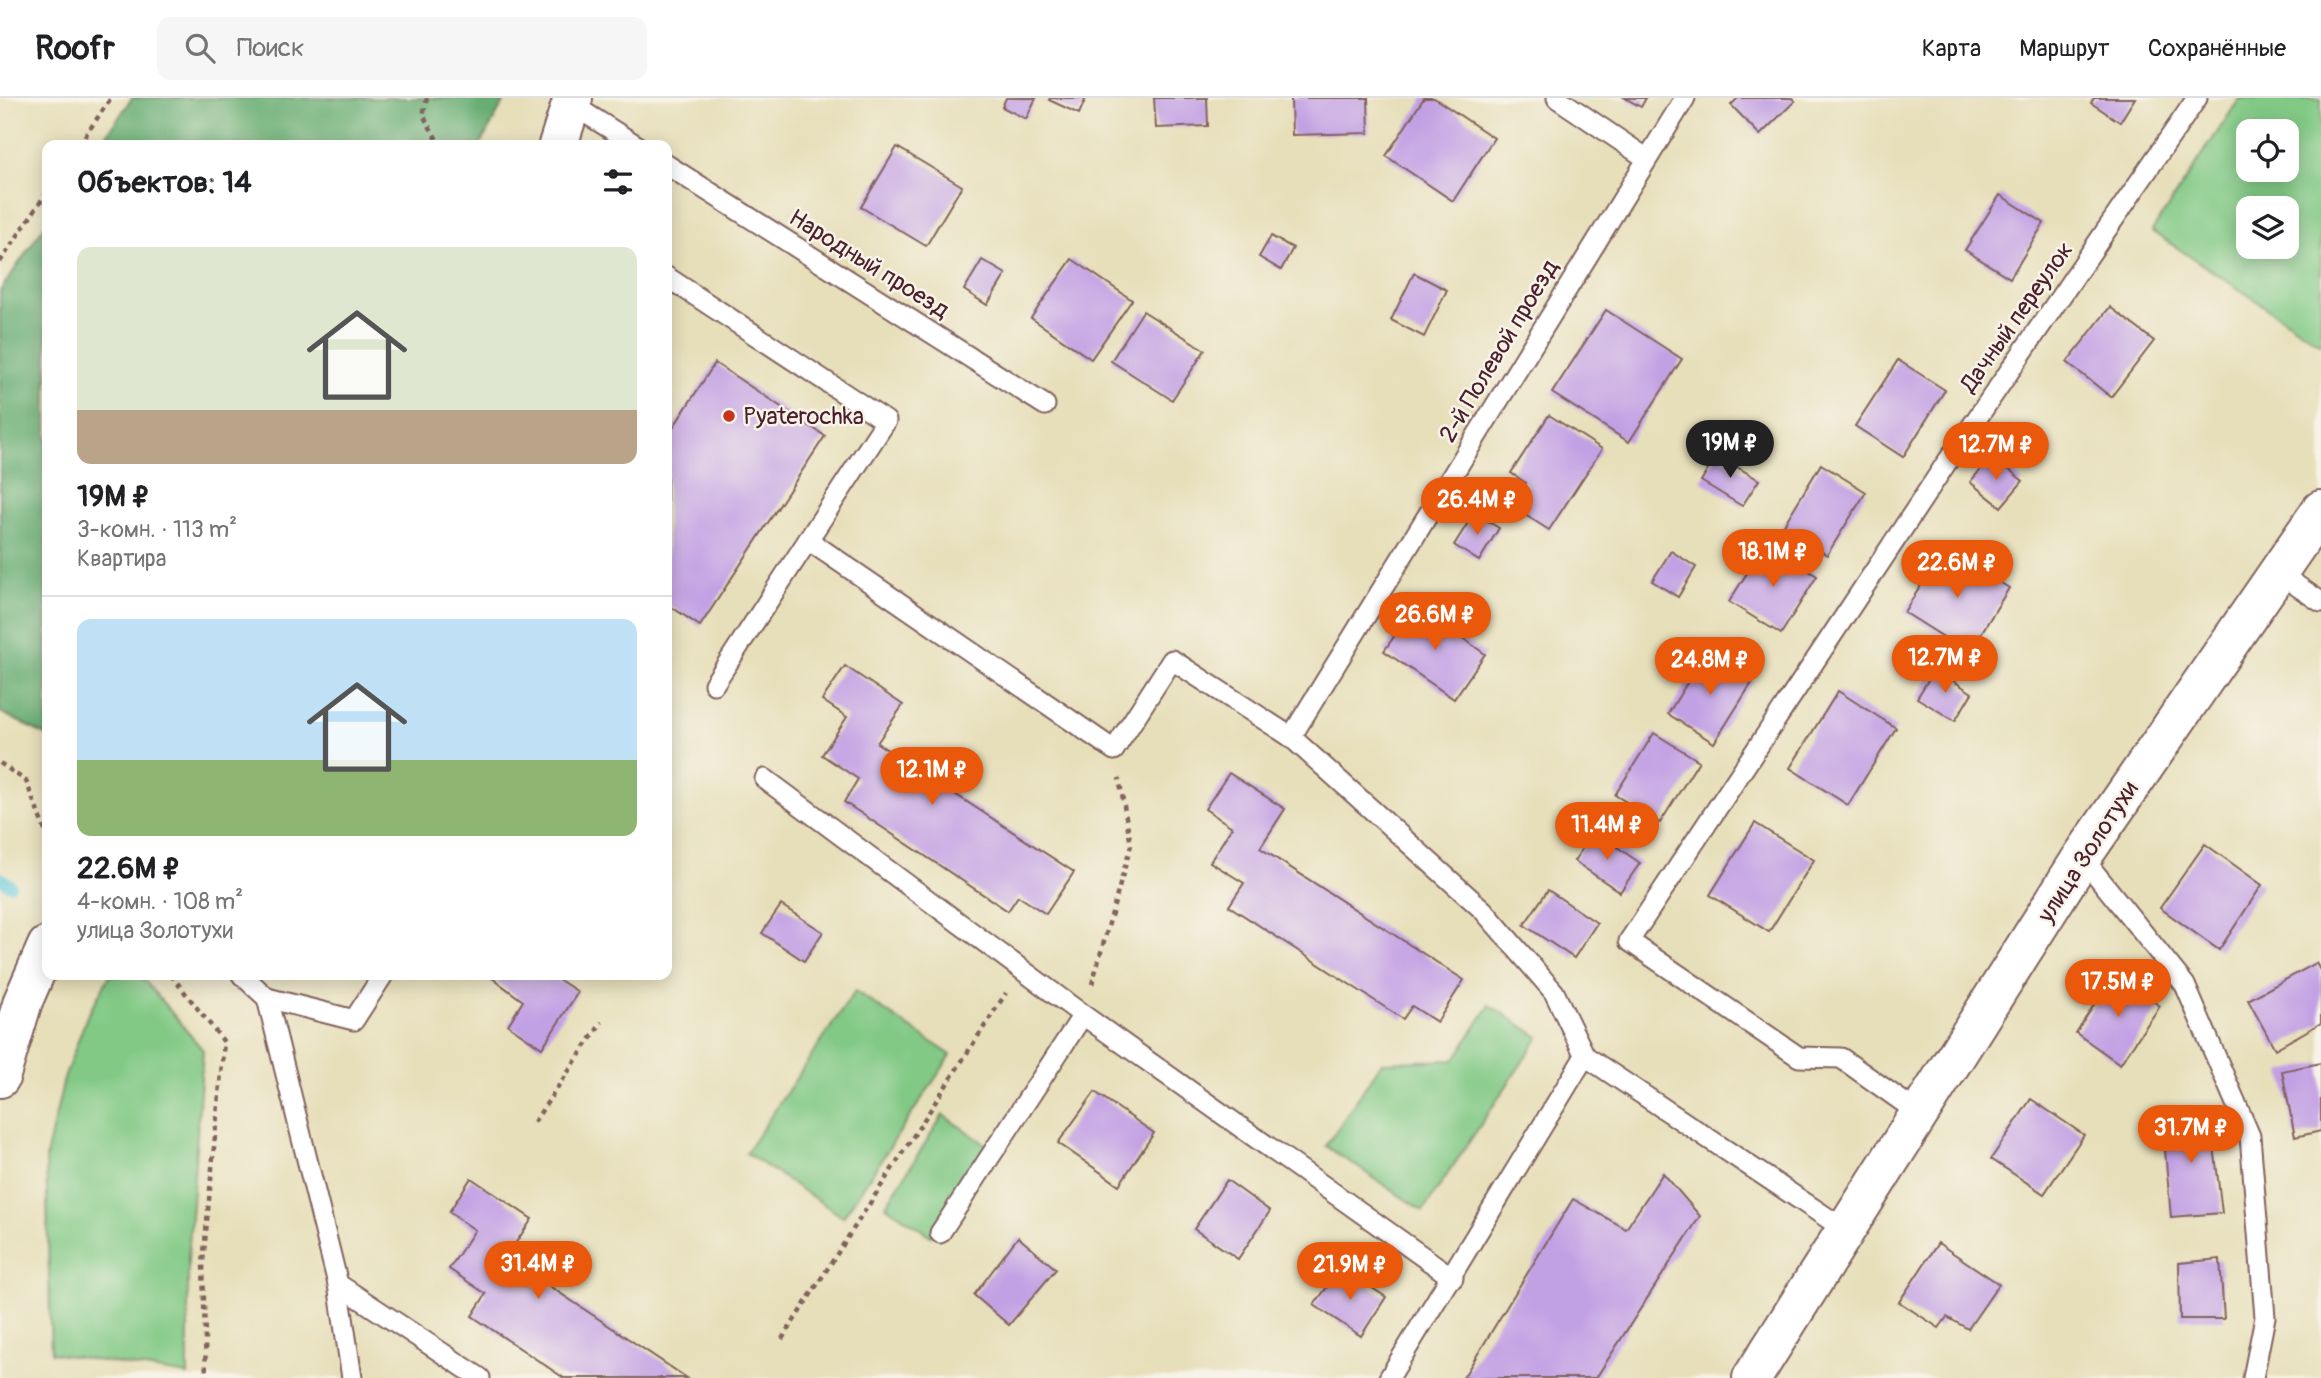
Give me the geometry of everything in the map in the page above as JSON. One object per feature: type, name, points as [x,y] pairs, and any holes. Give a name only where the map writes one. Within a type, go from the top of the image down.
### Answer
[{"type":"street","points":[[560,140],[572,101]]},
{"type":"street","name":"улица Золотухи","points":[[1752,1378],[2082,857],[2321,510]]},
{"type":"street","points":[[0,1078],[23,1001],[42,957]]},
{"type":"lane","points":[[1557,98],[1646,158]]},
{"type":"lane","name":"2-й Полевой проезд","points":[[1292,737],[1685,98]]},
{"type":"lane","name":"Дачный переулок","points":[[1920,1114],[1840,1058],[1799,1057],[1629,941],[1945,465],[2197,98]]},
{"type":"lane","points":[[572,101],[629,140]]},
{"type":"lane","name":"Народный проезд","points":[[672,168],[1045,405]]},
{"type":"lane","points":[[672,280],[886,421],[714,684]]},
{"type":"lane","points":[[808,540],[1114,750],[1172,660],[1292,737],[1483,910],[1554,992],[1585,1056],[1844,1229]]},
{"type":"lane","points":[[2278,573],[2321,602]]},
{"type":"lane","points":[[765,779],[1083,1015],[1453,1278]]},
{"type":"lane","points":[[2082,857],[2185,985],[2250,1136],[2265,1317],[2253,1378]]},
{"type":"lane","points":[[247,980],[267,998],[354,1020],[380,980]]},
{"type":"lane","points":[[267,998],[338,1284],[352,1378]]},
{"type":"lane","points":[[940,1233],[1083,1015]]},
{"type":"lane","points":[[1389,1378],[1453,1278],[1585,1056]]},
{"type":"lane","points":[[338,1284],[480,1378]]},
{"type":"path","points":[[82,140],[111,98]]},
{"type":"path","points":[[427,98],[423,116],[437,140]]},
{"type":"path","points":[[0,262],[42,199]]},
{"type":"path","points":[[1083,1015],[1131,845],[1114,750]]},
{"type":"path","points":[[0,763],[26,781],[42,822]]},
{"type":"path","points":[[782,1339],[1021,969]]},
{"type":"path","points":[[176,980],[224,1042],[203,1263],[206,1378]]},
{"type":"path","points":[[534,1122],[602,1022]]},
{"type":"green space","points":[[132,98],[506,98],[483,140],[103,140]]},
{"type":"green space","points":[[2240,98],[2321,99],[2321,344],[2152,231]]},
{"type":"green space","points":[[42,229],[42,733],[0,712],[0,291]]},
{"type":"green space","points":[[107,980],[144,980],[203,1050],[188,1259],[188,1375],[51,1353],[46,1157],[64,1079],[87,1016]]},
{"type":"green space","points":[[855,991],[951,1055],[843,1217],[746,1153]]},
{"type":"green space","points":[[1490,1005],[1539,1037],[1423,1211],[1326,1146],[1382,1062],[1454,1060]]},
{"type":"green space","points":[[943,1115],[988,1146],[931,1236],[886,1206]]},
{"type":"building","points":[[1006,98],[1036,98],[1026,119],[1002,107]]},
{"type":"building","points":[[1086,98],[1079,114],[1049,100]]},
{"type":"building","points":[[1154,98],[1207,98],[1208,126],[1156,128]]},
{"type":"building","points":[[1291,98],[1368,98],[1369,133],[1292,135]]},
{"type":"building","points":[[1424,98],[1434,98],[1494,138],[1453,201],[1386,156]]},
{"type":"building","points":[[1625,98],[1646,98],[1641,107]]},
{"type":"building","points":[[1738,98],[1792,98],[1795,101],[1760,135],[1731,105]]},
{"type":"building","points":[[2094,98],[2135,98],[2120,122],[2091,103]]},
{"type":"building","points":[[897,147],[962,186],[926,246],[861,207]]},
{"type":"building","points":[[2000,195],[2044,223],[2010,278],[1965,250]]},
{"type":"building","points":[[1271,236],[1293,248],[1281,270],[1259,257]]},
{"type":"building","points":[[1072,259],[1132,300],[1091,359],[1031,318]]},
{"type":"building","points":[[982,260],[1006,274],[987,305],[964,290]]},
{"type":"building","points":[[1414,273],[1447,290],[1424,337],[1391,320]]},
{"type":"building","points":[[2110,307],[2154,341],[2111,397],[2067,362]]},
{"type":"building","points":[[1606,310],[1682,359],[1629,442],[1552,393]]},
{"type":"building","points":[[1143,311],[1205,350],[1172,400],[1111,361]]},
{"type":"building","points":[[1898,360],[1945,390],[1903,457],[1855,426]]},
{"type":"building","points":[[715,363],[825,436],[700,626],[672,607],[672,429]]},
{"type":"building","points":[[1549,415],[1602,449],[1549,530],[1511,506],[1526,483],[1511,473]]},
{"type":"building","points":[[1717,455],[1759,480],[1742,506],[1701,481]]},
{"type":"building","points":[[1992,456],[2023,481],[2001,507],[1970,482]]},
{"type":"building","points":[[1821,464],[1866,492],[1827,555],[1782,528]]},
{"type":"building","points":[[1474,513],[1499,528],[1479,561],[1454,545]]},
{"type":"building","points":[[1765,544],[1817,576],[1781,634],[1729,602]]},
{"type":"building","points":[[1945,548],[2009,588],[1969,653],[1904,612]]},
{"type":"building","points":[[1671,551],[1696,567],[1678,597],[1652,581]]},
{"type":"building","points":[[1416,605],[1485,654],[1454,699],[1384,651]]},
{"type":"building","points":[[1706,652],[1753,681],[1714,743],[1668,714]]},
{"type":"building","points":[[845,666],[903,705],[877,743],[1074,872],[1046,914],[1018,896],[1008,911],[844,802],[858,779],[822,755],[847,717],[822,700]]},
{"type":"building","points":[[1935,669],[1972,693],[1955,721],[1917,698]]},
{"type":"building","points":[[1838,691],[1896,728],[1848,805],[1790,768]]},
{"type":"building","points":[[1654,733],[1699,761],[1660,823],[1615,795]]},
{"type":"building","points":[[1229,773],[1285,809],[1260,848],[1464,980],[1437,1022],[1412,1006],[1403,1019],[1229,906],[1244,883],[1210,862],[1232,827],[1205,809]]},
{"type":"building","points":[[1755,823],[1814,860],[1769,932],[1710,895]]},
{"type":"building","points":[[1594,831],[1640,863],[1620,892],[1574,861]]},
{"type":"building","points":[[2205,844],[2262,885],[2219,950],[2160,908]]},
{"type":"building","points":[[1548,890],[1597,923],[1574,958],[1524,925]]},
{"type":"building","points":[[781,905],[823,932],[804,961],[762,933]]},
{"type":"building","points":[[2316,963],[2321,972],[2321,1023],[2275,1049],[2248,1000]]},
{"type":"building","points":[[2114,974],[2160,1006],[2120,1064],[2076,1033]]},
{"type":"building","points":[[495,980],[560,980],[578,992],[542,1048],[508,1025],[523,1001]]},
{"type":"building","points":[[2321,1063],[2321,1131],[2295,1137],[2282,1071]]},
{"type":"building","points":[[1095,1092],[1154,1133],[1119,1185],[1058,1143]]},
{"type":"building","points":[[2031,1099],[2084,1135],[2044,1194],[1991,1159]]},
{"type":"building","points":[[2210,1112],[2222,1213],[2171,1217],[2162,1117]]},
{"type":"building","points":[[1663,1173],[1700,1216],[1596,1378],[1463,1378],[1573,1199],[1626,1229]]},
{"type":"building","points":[[471,1178],[532,1219],[506,1257],[687,1378],[564,1378],[472,1316],[486,1294],[449,1269],[475,1230],[449,1212]]},
{"type":"building","points":[[1227,1180],[1270,1211],[1238,1259],[1194,1229]]},
{"type":"building","points":[[1018,1237],[1056,1269],[1009,1325],[974,1295]]},
{"type":"building","points":[[1938,1243],[1999,1284],[1968,1329],[1947,1317],[1939,1328],[1899,1302]]},
{"type":"building","points":[[2220,1259],[2224,1319],[2180,1319],[2179,1263]]},
{"type":"building","points":[[1341,1268],[1386,1297],[1361,1336],[1314,1305]]},
{"type":"waterway","points":[[0,878],[10,885]]},
{"type":"place","name":"Pyaterochka","points":[[729,416]]}]
